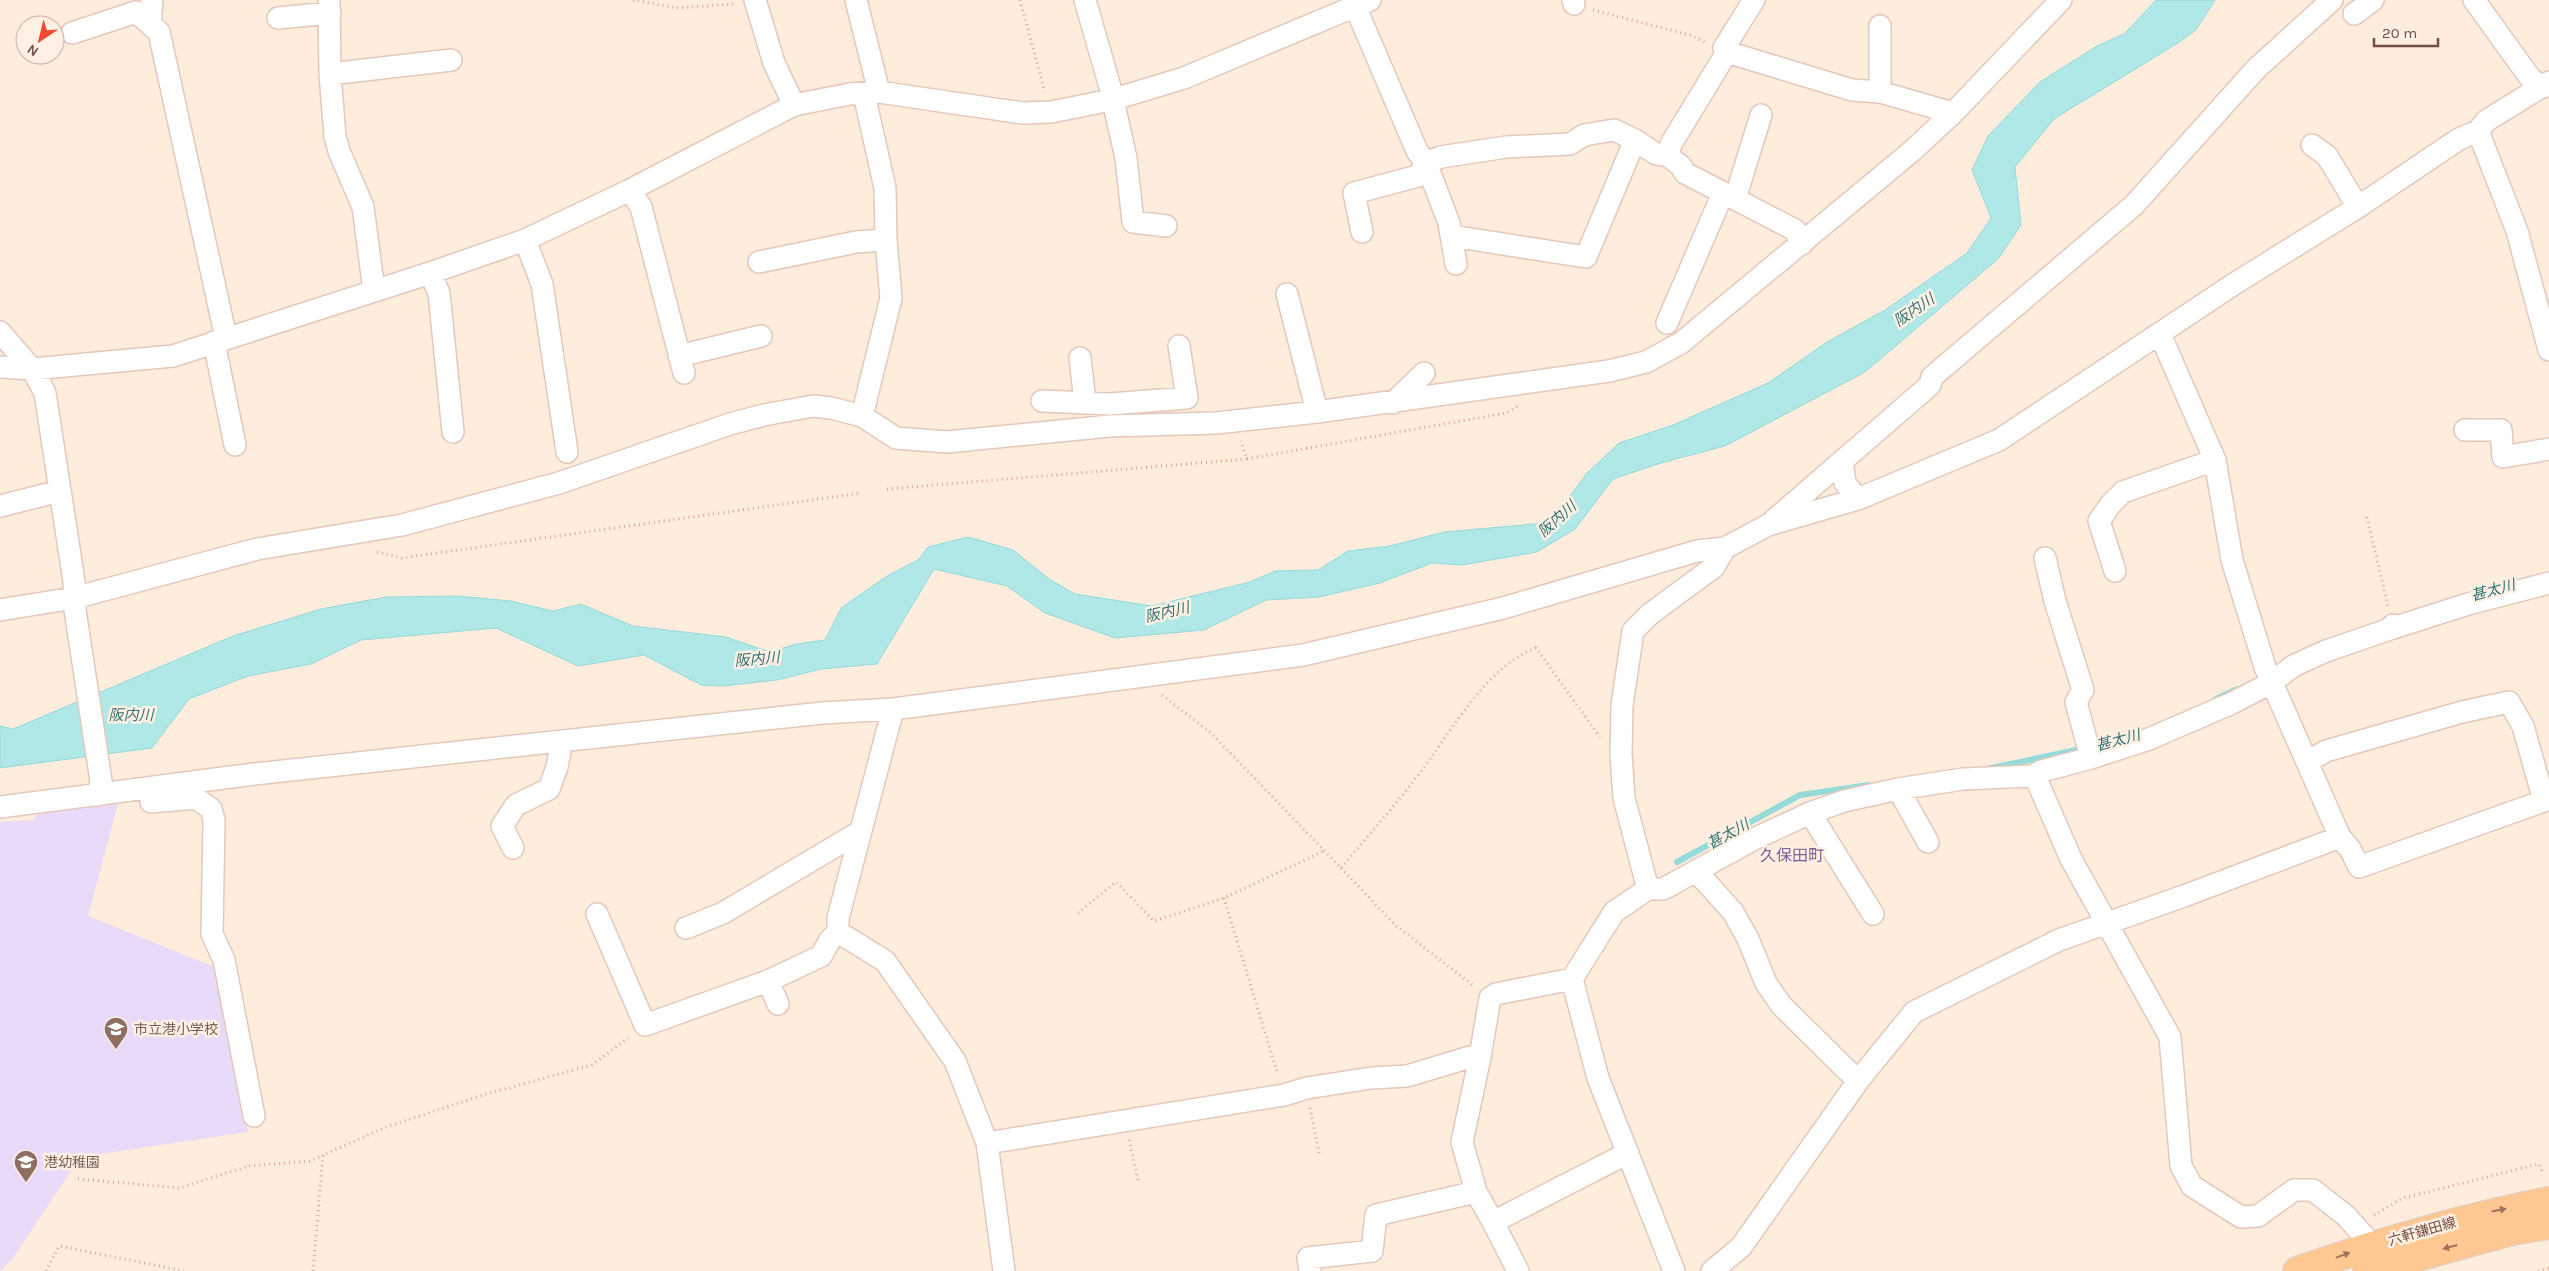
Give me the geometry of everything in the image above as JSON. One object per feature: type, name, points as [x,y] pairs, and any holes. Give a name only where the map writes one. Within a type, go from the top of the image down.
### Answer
[{"type":"main road","name":"六軒鎌田線","points":[[2375,1255],[2485,1213],[2549,1200]]},
{"type":"main road","name":"六軒鎌田線","points":[[2297,1271],[2375,1255],[2549,1225]]},
{"type":"street","points":[[150,24],[152,0]]},
{"type":"street","points":[[856,0],[884,188],[891,298],[862,416]]},
{"type":"street","points":[[1084,0],[1110,87],[1111,100],[1126,158],[1133,222],[1166,226]]},
{"type":"street","points":[[1754,0],[1724,48],[1727,52],[1852,90],[1880,92],[1953,113]]},
{"type":"street","points":[[0,610],[74,604],[256,549],[402,525],[509,497],[764,415],[813,406],[831,408],[862,416],[896,438],[947,442],[1110,426],[1216,422],[1316,412],[1393,403],[1609,371],[1646,362],[1681,343],[1802,244],[1953,113],[2061,0]]},
{"type":"street","points":[[1768,525],[1930,384],[1932,377],[2134,205],[2256,69],[2332,0]]},
{"type":"street","points":[[2354,14],[2373,0]]},
{"type":"street","points":[[2474,0],[2531,79],[2546,85]]},
{"type":"street","points":[[756,1],[774,63],[794,105]]},
{"type":"street","points":[[0,367],[32,369],[173,356],[430,273],[525,240],[630,190],[794,105],[871,93],[1023,113],[1050,112],[1111,100],[1184,78],[1362,3],[1417,151],[1426,163],[1452,236],[1456,264]]},
{"type":"street","points":[[278,18],[329,6],[330,74],[335,136],[338,151],[363,207],[374,291]]},
{"type":"street","points":[[72,32],[136,12],[159,32],[220,340],[235,445]]},
{"type":"street","points":[[1880,26],[1880,92]]},
{"type":"street","points":[[1668,156],[1671,144],[1727,52]]},
{"type":"street","points":[[330,74],[451,60]]},
{"type":"street","points":[[0,807],[100,788],[127,792],[254,774],[562,740],[822,713],[893,709],[1303,655],[1503,608],[1697,550],[1725,548],[1768,525],[1858,499],[1999,440],[2234,284],[2358,207],[2459,139],[2478,131],[2486,121],[2546,85]]},
{"type":"street","points":[[1668,323],[1729,196],[1761,115]]},
{"type":"street","points":[[1362,232],[1354,193],[1418,176],[1426,163],[1440,157],[1506,147],[1570,144],[1584,135],[1614,130],[1636,140],[1656,154],[1668,156],[1681,166],[1685,173],[1795,230],[1802,244]]},
{"type":"street","points":[[2478,131],[2517,231],[2549,350]]},
{"type":"street","points":[[1452,236],[1586,257],[1636,140]]},
{"type":"street","points":[[2312,145],[2328,156],[2358,207]]},
{"type":"street","points":[[630,190],[641,207],[682,364],[760,336]]},
{"type":"street","points":[[525,240],[542,284],[567,452]]},
{"type":"street","points":[[759,262],[856,242],[886,240]]},
{"type":"street","points":[[430,273],[439,293],[453,432]]},
{"type":"street","points":[[1287,294],[1316,412]]},
{"type":"street","points":[[0,332],[32,369],[45,393],[74,581],[74,604],[100,788]]},
{"type":"street","points":[[2160,334],[2215,460],[2232,560],[2268,676],[2340,837],[2350,849],[2359,867],[2547,800],[2523,726],[2509,702],[2462,712],[2326,751],[2307,762]]},
{"type":"street","points":[[1042,401],[1110,404],[1187,398],[1180,346]]},
{"type":"street","points":[[1080,358],[1084,402]]},
{"type":"street","points":[[1393,403],[1424,373]]},
{"type":"street","points":[[1110,404],[1110,426]]},
{"type":"street","points":[[2465,430],[2501,430],[2503,457],[2549,449]]},
{"type":"street","points":[[2115,571],[2100,521],[2110,505],[2123,492],[2215,460]]},
{"type":"street","points":[[1842,461],[1845,483],[1858,499]]},
{"type":"street","points":[[0,506],[60,491]]},
{"type":"street","points":[[1648,889],[1624,798],[1621,754],[1622,705],[1633,631],[1650,614],[1714,567],[1725,548]]},
{"type":"street","points":[[2045,558],[2055,601],[2083,690],[2076,702],[2089,751]]},
{"type":"street","points":[[1518,1271],[1476,1192],[1462,1142],[1490,998],[1496,994],[1572,978],[1614,912],[1648,889],[1663,889],[1756,838],[1810,813],[1844,801],[1898,789],[1963,780],[2032,776],[2089,751],[2149,739],[2230,704],[2268,676],[2392,620],[2468,604],[2549,583]]},
{"type":"street","points":[[596,914],[645,1026],[768,981],[821,956],[830,940],[838,932],[838,918],[893,709]]},
{"type":"street","points":[[513,848],[502,826],[516,804],[549,789],[557,767],[562,740]]},
{"type":"street","points":[[2032,776],[2038,783],[2071,859],[2170,1037],[2182,1166],[2192,1186],[2241,1217],[2258,1216],[2294,1190],[2313,1190],[2375,1255]]},
{"type":"street","points":[[1898,789],[1928,842]]},
{"type":"street","points":[[127,792],[138,803],[196,798],[211,809],[214,820],[212,934],[224,960],[254,1116]]},
{"type":"street","points":[[1810,813],[1873,914]]},
{"type":"street","points":[[686,928],[724,913],[861,831]]},
{"type":"street","points":[[1712,1271],[1742,1247],[1858,1081],[1914,1012],[2059,940],[2340,837]]},
{"type":"street","points":[[1696,870],[1733,912],[1748,940],[1766,983],[1781,1005],[1858,1081]]},
{"type":"street","points":[[838,932],[886,961],[955,1061],[988,1143],[1004,1271]]},
{"type":"street","points":[[1572,978],[1598,1078],[1674,1271]]},
{"type":"street","points":[[768,981],[778,1004]]},
{"type":"street","points":[[988,1143],[1284,1095],[1306,1088],[1371,1078],[1406,1076],[1470,1058],[1480,1057]]},
{"type":"street","points":[[1493,1222],[1628,1153]]},
{"type":"street","points":[[1310,1271],[1308,1258],[1372,1251],[1376,1215],[1476,1192]]},
{"type":"path","points":[[632,0],[676,8],[756,1]]},
{"type":"path","points":[[1020,0],[1050,112]]},
{"type":"path","points":[[1573,2],[1658,28],[1690,35],[1727,52]]},
{"type":"path","points":[[887,489],[1247,459],[1506,413],[1522,404]]},
{"type":"path","points":[[1216,422],[1243,442],[1247,459]]},
{"type":"path","points":[[373,551],[402,558],[861,493]]},
{"type":"path","points":[[2367,517],[2392,620]]},
{"type":"path","points":[[1341,868],[1419,774],[1470,700],[1519,654],[1536,648],[1610,750],[1621,754]]},
{"type":"path","points":[[1134,677],[1156,691],[1211,733],[1395,925],[1490,998]]},
{"type":"path","points":[[1078,913],[1116,882],[1154,921],[1224,898],[1324,851]]},
{"type":"path","points":[[1224,898],[1284,1095]]},
{"type":"path","points":[[78,1179],[179,1188],[249,1166],[311,1160],[389,1126],[483,1094],[592,1065],[645,1026]]},
{"type":"path","points":[[1306,1088],[1320,1157]]},
{"type":"path","points":[[1124,1121],[1139,1183]]},
{"type":"path","points":[[313,1271],[323,1156]]},
{"type":"path","points":[[2375,1255],[2403,1198],[2539,1164],[2543,1174]]},
{"type":"path","points":[[46,1271],[59,1246],[184,1271]]},
{"type":"path","points":[[2538,1271],[2549,1268]]},
{"type":"shaded area","name":"市立港小学校","points":[[119,800],[88,916],[217,968],[248,1132],[80,1157],[13,1258],[0,1271],[0,822],[33,820],[40,812]]},
{"type":"water","name":"阪内川","points":[[2156,0],[2215,0],[2196,30],[2054,119],[2015,167],[2021,225],[1998,259],[1865,372],[1725,446],[1661,463],[1613,479],[1575,529],[1537,552],[1462,565],[1432,563],[1380,583],[1319,597],[1266,600],[1204,630],[1115,638],[1045,613],[1007,586],[934,569],[877,664],[821,669],[777,680],[724,686],[701,685],[644,655],[578,666],[496,628],[361,640],[311,664],[248,676],[189,699],[152,748],[0,768],[0,726],[13,729],[233,636],[321,609],[386,597],[458,596],[511,601],[553,611],[581,604],[633,626],[726,637],[770,652],[796,644],[825,640],[841,608],[887,576],[918,560],[928,547],[968,537],[1013,550],[1049,579],[1075,594],[1152,606],[1250,582],[1275,571],[1318,570],[1348,551],[1390,546],[1444,532],[1545,523],[1574,491],[1587,473],[1619,443],[1673,425],[1768,383],[1827,342],[1885,310],[1967,253],[1991,218],[1972,170],[1988,136],[2040,82],[2097,46],[2124,34]]},
{"type":"waterway","name":"甚太川","points":[[2216,699],[2237,689]]},
{"type":"waterway","name":"甚太川","points":[[1991,768],[2086,748]]},
{"type":"waterway","name":"甚太川","points":[[1677,862],[1800,795],[1869,785]]},
{"type":"place","name":"市立港小学校","points":[[116,1050]]},
{"type":"place","name":"港幼稚園","points":[[26,1183]]},
{"type":"district","name":"久保田町","points":[[1792,855]]}]
